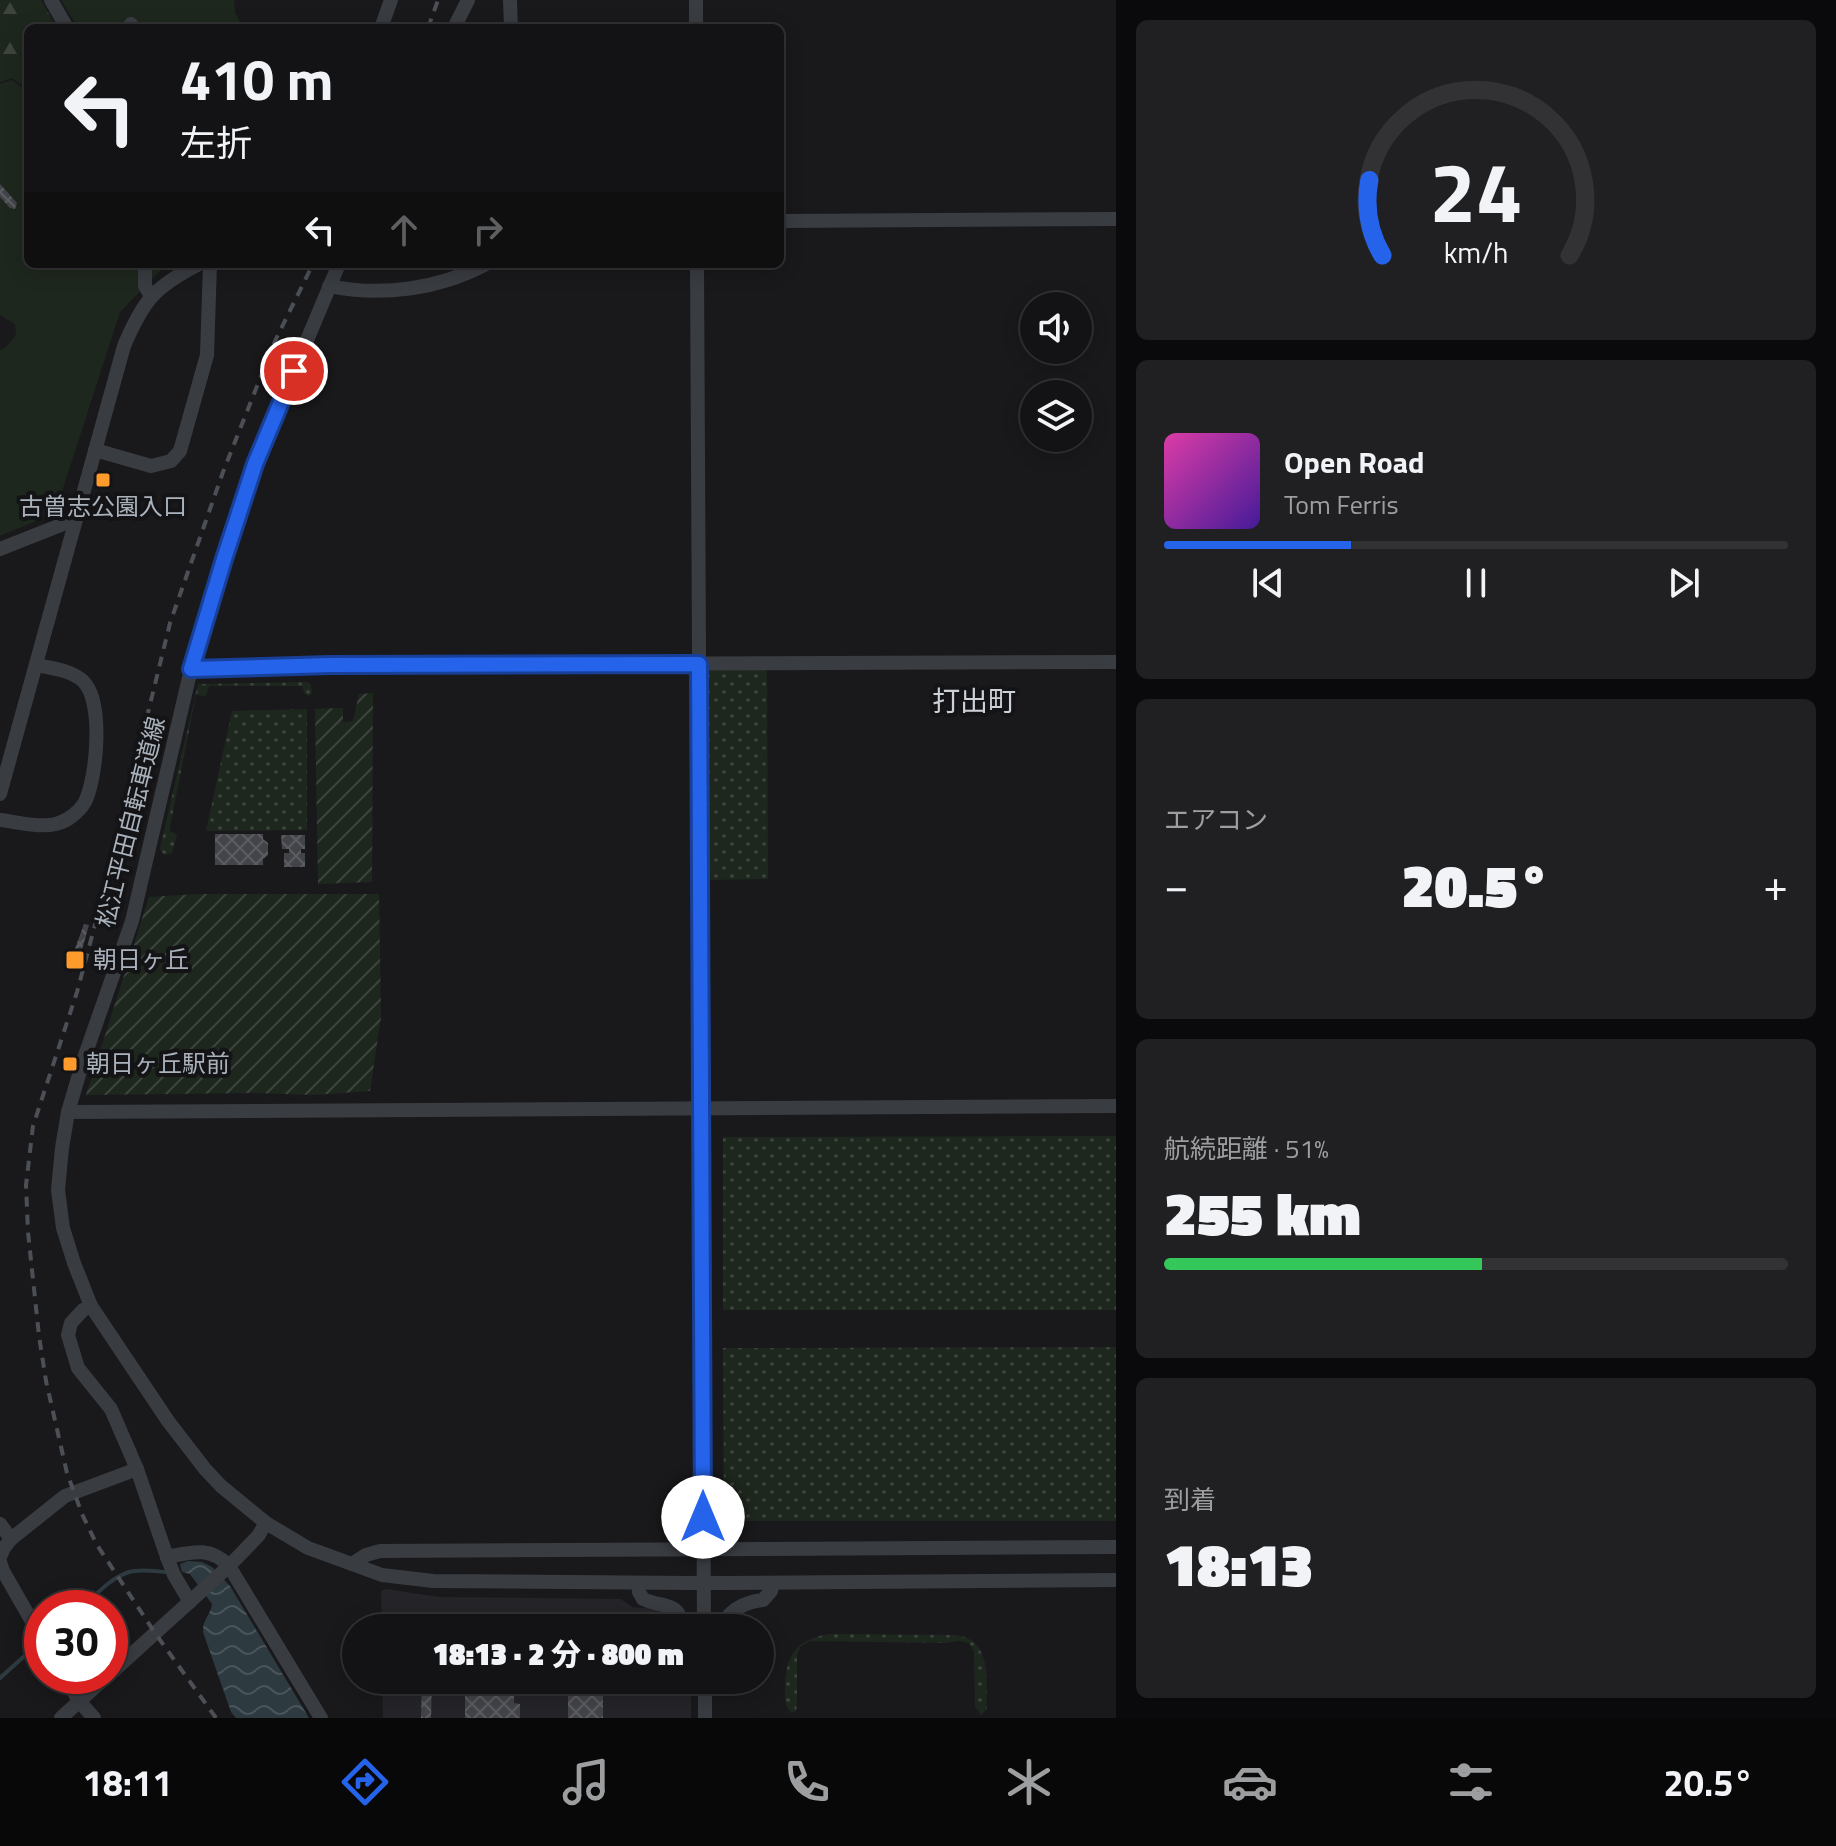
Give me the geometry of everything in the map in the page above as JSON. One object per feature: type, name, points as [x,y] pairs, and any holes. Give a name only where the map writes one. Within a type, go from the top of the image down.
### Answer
[{"type":"street","points":[[51,0],[65,24]]},
{"type":"street","points":[[382,24],[391,0]]},
{"type":"street","points":[[456,24],[468,0]]},
{"type":"street","points":[[510,0],[511,24]]},
{"type":"street","points":[[696,0],[696,24]]},
{"type":"street","points":[[784,221],[1116,219]]},
{"type":"street","points":[[145,268],[145,286],[151,296]]},
{"type":"street","points":[[0,794],[124,346],[138,314],[151,296],[191,268]]},
{"type":"street","points":[[95,450],[151,466],[171,461],[180,451],[207,355],[210,268]]},
{"type":"street","name":"松江平田自転車道線","points":[[337,268],[255,464],[224,559],[191,669],[132,921],[68,1112],[58,1190],[63,1228],[91,1306],[168,1421],[221,1486],[266,1523],[308,1548],[382,1575],[433,1581],[638,1583],[1116,1580]]},
{"type":"street","points":[[329,286],[394,291],[445,281],[476,268]]},
{"type":"street","points":[[697,268],[704,1614]]},
{"type":"street","points":[[0,549],[76,519]]},
{"type":"street","points":[[191,669],[313,665],[1116,662]]},
{"type":"street","points":[[0,820],[55,825],[66,820],[86,801],[96,758],[96,710],[91,692],[82,680],[65,671],[36,665]]},
{"type":"street","points":[[68,1112],[1116,1106]]},
{"type":"street","points":[[91,1306],[71,1323],[68,1335],[78,1368],[111,1409],[137,1469],[170,1566],[195,1597]]},
{"type":"street","points":[[24,1608],[0,1560],[11,1539],[65,1496],[137,1469]]},
{"type":"street","points":[[128,1658],[225,1570],[258,1536],[266,1523]]},
{"type":"street","points":[[0,1524],[11,1539]]},
{"type":"street","points":[[352,1564],[380,1551],[1116,1547]]},
{"type":"street","points":[[170,1566],[200,1552],[220,1556],[225,1570],[321,1718]]},
{"type":"street","points":[[638,1583],[643,1599],[675,1608],[680,1614]]},
{"type":"street","points":[[730,1614],[750,1602],[763,1600],[773,1583]]},
{"type":"street","points":[[75,1694],[94,1718]]},
{"type":"street","points":[[61,1718],[87,1694]]},
{"type":"street","points":[[705,1694],[705,1718]]},
{"type":"shaded area","points":[[386,1589],[439,1597],[621,1599],[632,1607],[658,1609],[671,1614],[382,1614],[381,1591]]},
{"type":"shaded area","points":[[382,1694],[691,1694],[691,1718],[383,1718]]},
{"type":"green space","points":[[0,0],[41,0],[55,24],[24,24],[24,86],[12,78],[0,82]]},
{"type":"green space","points":[[61,0],[234,0],[235,13],[241,24],[76,24]]},
{"type":"green space","points":[[12,80],[24,88],[24,268],[165,268],[120,312],[55,513],[0,536],[0,350],[16,335],[15,324],[0,315],[0,84]]},
{"type":"green space","points":[[708,670],[767,670],[768,879],[708,880],[705,872]]},
{"type":"green space","points":[[308,682],[312,693],[309,696],[302,686],[209,686],[206,696],[196,695],[170,827],[170,831],[177,835],[172,853],[162,853],[160,848],[198,684]]},
{"type":"green space","points":[[373,693],[372,882],[318,884],[315,709],[343,708],[343,722],[353,721],[359,694]]},
{"type":"green space","points":[[307,709],[307,830],[206,831],[232,711]]},
{"type":"green space","points":[[379,894],[381,1017],[370,1091],[313,1095],[86,1095],[149,897]]},
{"type":"green space","points":[[1116,1136],[1116,1310],[723,1310],[723,1137]]},
{"type":"green space","points":[[1116,1347],[1116,1521],[724,1521],[723,1348]]},
{"type":"green space","points":[[830,1634],[955,1635],[967,1638],[976,1644],[985,1663],[987,1709],[981,1715],[975,1707],[974,1651],[969,1643],[810,1641],[800,1647],[797,1655],[797,1705],[796,1711],[791,1713],[785,1695],[787,1667],[791,1658],[801,1644]]},
{"type":"water","points":[[202,1562],[212,1567],[230,1586],[309,1718],[236,1718],[231,1712],[203,1632],[212,1604],[190,1574],[182,1572],[180,1564]]},
{"type":"building","points":[[0,184],[17,203],[15,209],[0,197]]},
{"type":"building","points":[[215,834],[263,834],[263,839],[268,843],[268,855],[263,859],[263,865],[215,865]]},
{"type":"building","points":[[281,835],[305,835],[305,849],[301,849],[301,853],[305,853],[305,867],[284,867],[284,853],[289,853],[289,849],[282,849]]},
{"type":"building","points":[[84,924],[89,925],[77,967],[69,965]]},
{"type":"building","points":[[422,1694],[432,1694],[431,1718],[421,1718]]},
{"type":"building","points":[[465,1694],[514,1694],[514,1703],[520,1704],[520,1718],[465,1718]]},
{"type":"building","points":[[568,1694],[603,1694],[603,1718],[568,1718]]},
{"type":"waterway","points":[[101,1590],[129,1572],[169,1572]]},
{"type":"waterway","points":[[0,1678],[24,1656]]},
{"type":"railway","points":[[429,24],[438,0]]},
{"type":"railway","points":[[216,1718],[97,1545],[67,1473],[39,1336],[26,1185],[33,1126],[77,992],[170,623],[223,472],[275,341],[311,268]]},
{"type":"place","name":"古曽志公園入口","points":[[103,480]]},
{"type":"place","name":"朝日ヶ丘","points":[[75,960]]},
{"type":"place","name":"朝日ヶ丘駅前","points":[[70,1064]]},
{"type":"district","name":"打出町","points":[[974,701]]},
{"type":"route","points":[[294,371],[255,464],[191,669],[330,665],[699,664],[703,1517]]}]
